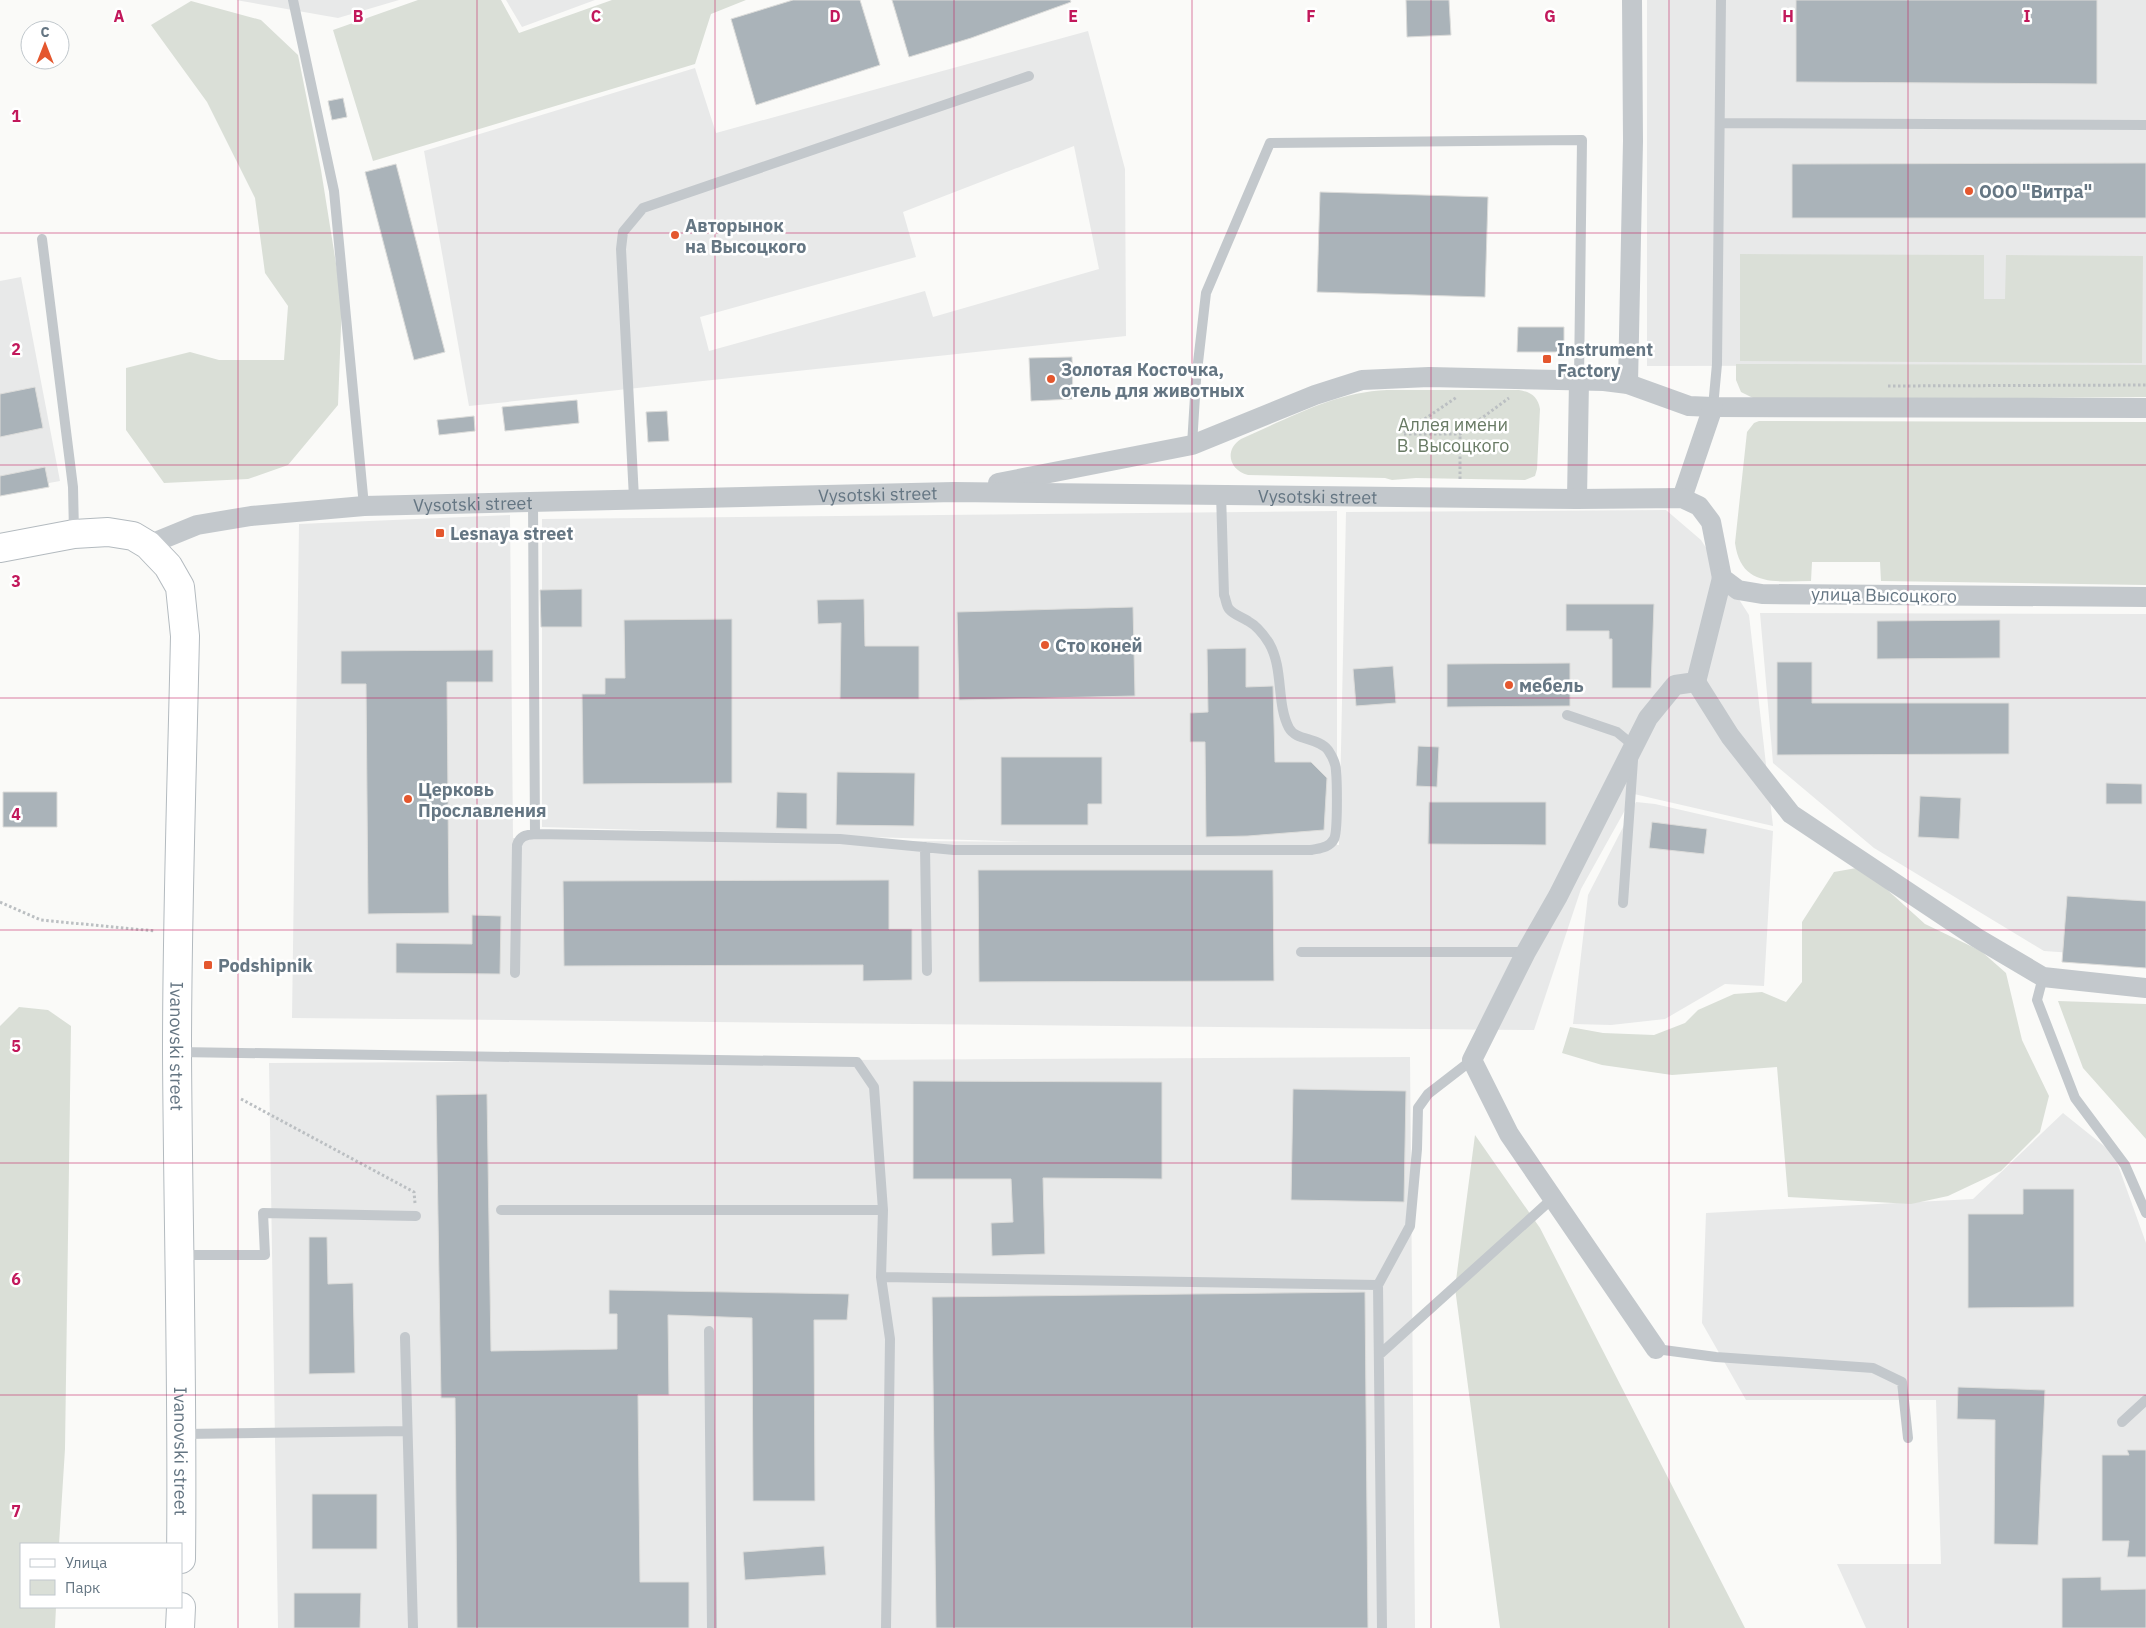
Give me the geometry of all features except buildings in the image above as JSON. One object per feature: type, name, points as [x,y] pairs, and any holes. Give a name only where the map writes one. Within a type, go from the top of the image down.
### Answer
[{"type":"main road","points":[[0,548],[74,534],[108,532],[133,536],[148,545]]},
{"type":"main road","name":"Ivanovski street","points":[[148,545],[168,566],[180,587],[184,609],[185,646],[177,1052],[183,1434],[181,1543]]},
{"type":"main road","points":[[180,1628],[181,1608]]},
{"type":"street","points":[[1628,384],[1633,141],[1632,0]]},
{"type":"street","name":"Vysotski street","points":[[954,492],[1192,445],[1315,395],[1362,380],[1429,377],[1604,381],[1628,384],[1688,406],[1713,407]]},
{"type":"street","points":[[1577,499],[1579,380]]},
{"type":"street","points":[[2146,408],[1713,407],[1682,498],[1699,506],[1711,522],[1722,578],[1696,682],[1730,736],[1791,814],[1977,938],[2043,977],[2146,988]]},
{"type":"street","name":"Vysotski street","points":[[148,545],[197,525],[251,516],[364,506],[634,498],[954,492],[1577,499],[1682,498]]},
{"type":"street","name":"улица Высоцкого","points":[[1722,578],[1738,590],[1762,594],[2146,597]]},
{"type":"street","points":[[1656,1349],[1510,1134],[1472,1060],[1648,718],[1675,684],[1696,682]]},
{"type":"lane","points":[[293,0],[334,192],[364,506]]},
{"type":"lane","points":[[1713,407],[1717,364],[1721,0]]},
{"type":"lane","points":[[634,498],[622,249],[623,232],[643,208],[1029,76]]},
{"type":"lane","points":[[1720,123],[2146,125]]},
{"type":"lane","points":[[1192,445],[1196,380],[1206,293],[1270,143],[1582,140],[1579,380]]},
{"type":"lane","points":[[42,239],[73,487],[74,534]]},
{"type":"lane","points":[[515,973],[516,845],[523,835],[840,839],[954,850],[1311,850],[1325,848],[1334,839],[1336,769],[1332,756],[1326,747],[1315,740],[1290,731],[1285,720],[1279,676],[1270,645],[1250,621],[1234,614],[1227,608],[1224,594],[1221,494]]},
{"type":"lane","points":[[533,501],[535,834]]},
{"type":"lane","points":[[1567,714],[1617,732],[1634,746],[1622,903]]},
{"type":"lane","points":[[925,847],[927,970]]},
{"type":"lane","points":[[1302,952],[1526,952]]},
{"type":"lane","points":[[2043,977],[2037,1000],[2075,1098],[2125,1165],[2146,1213]]},
{"type":"lane","points":[[177,1052],[857,1062],[874,1087],[883,1210],[881,1277],[890,1339],[886,1628]]},
{"type":"lane","points":[[1382,1628],[1378,1285],[1410,1226],[1417,1149],[1418,1108],[1428,1094],[1472,1060]]},
{"type":"lane","points":[[1379,1355],[1553,1198]]},
{"type":"lane","points":[[501,1210],[883,1210]]},
{"type":"lane","points":[[179,1255],[265,1255],[263,1213],[416,1216]]},
{"type":"lane","points":[[881,1277],[1378,1285]]},
{"type":"lane","points":[[709,1331],[712,1628]]},
{"type":"lane","points":[[405,1337],[413,1628]]},
{"type":"lane","points":[[1656,1349],[1716,1357],[1873,1368],[1902,1382],[1908,1438]]},
{"type":"lane","points":[[2122,1422],[2146,1400]]},
{"type":"lane","points":[[183,1434],[408,1431]]},
{"type":"path","points":[[1484,378],[1404,434],[1460,434],[1536,379]]},
{"type":"path","points":[[1881,386],[2146,384]]},
{"type":"path","points":[[1460,434],[1460,497]]},
{"type":"path","points":[[0,902],[41,920],[155,931],[178,930]]},
{"type":"path","points":[[241,1099],[414,1192],[416,1216]]},
{"type":"shaded area","points":[[236,0],[399,0],[338,18]]},
{"type":"shaded area","points":[[506,0],[595,0],[522,27]]},
{"type":"shaded area","points":[[1647,0],[2146,0],[2146,365],[1647,366]]},
{"type":"shaded area","name":"Авторынок на Высоцкого","points":[[1088,31],[1125,169],[1126,336],[469,406],[424,151],[695,68],[716,133]],"holes":[[[1074,146],[1099,269],[933,317],[925,291],[709,351],[700,317],[916,257],[903,212]]]},
{"type":"shaded area","points":[[21,277],[60,481],[0,492],[0,281]]},
{"type":"shaded area","points":[[1666,510],[1701,540],[1749,615],[1773,826],[1634,794],[1581,889],[1534,1030],[292,1018],[299,524],[510,515],[513,838],[1036,842],[542,827],[542,519],[1337,511],[1337,845],[1339,845],[1346,512]]},
{"type":"shaded area","points":[[1760,613],[2146,614],[2146,958],[2044,951],[1874,848],[1773,763]]},
{"type":"shaded area","points":[[1636,802],[1655,804],[1773,831],[1764,986],[1725,984],[1665,1019],[1611,1025],[1573,1024],[1588,895]]},
{"type":"shaded area","points":[[1410,1057],[1415,1628],[278,1628],[269,1063]]},
{"type":"shaded area","points":[[2063,1113],[2114,1154],[2146,1243],[2146,1628],[1866,1628],[1837,1564],[1941,1564],[1936,1400],[1746,1400],[1702,1323],[1706,1213],[1973,1199]]},
{"type":"green space","points":[[418,0],[501,0],[519,33],[612,0],[746,0],[711,14],[695,64],[373,161],[333,30]]},
{"type":"green space","points":[[191,1],[261,20],[298,55],[321,170],[342,301],[338,405],[288,465],[248,479],[164,483],[126,430],[126,368],[190,352],[219,360],[284,360],[288,306],[265,273],[255,198],[207,102],[151,25]]},
{"type":"green space","points":[[1740,254],[1984,255],[1984,299],[2005,299],[2006,255],[2143,256],[2142,363],[1740,361]]},
{"type":"green space","points":[[1736,364],[2146,365],[2146,397],[1776,400],[1753,398],[1741,392],[1736,380]]},
{"type":"green space","name":"Аллея имени В. Высоцкого","points":[[1387,390],[1519,390],[1527,392],[1536,398],[1540,409],[1535,476],[1525,480],[1416,478],[1392,480],[1385,478],[1248,475],[1236,469],[1233,464],[1231,459],[1232,449],[1241,439],[1312,407],[1349,396]]},
{"type":"green space","points":[[1759,421],[2146,422],[2146,585],[1881,581],[1880,562],[1812,562],[1811,581],[1773,581],[1752,575],[1744,568],[1735,543],[1747,432],[1754,423]]},
{"type":"green space","points":[[1862,867],[1925,924],[1981,951],[2006,973],[2022,1040],[2049,1096],[2040,1132],[2001,1171],[1948,1196],[1911,1204],[1788,1197],[1777,1067],[1672,1075],[1602,1065],[1562,1053],[1570,1027],[1603,1033],[1654,1035],[1685,1023],[1698,1010],[1734,994],[1762,992],[1786,1002],[1802,982],[1802,922],[1834,872]]},
{"type":"green space","points":[[2058,1001],[2146,1004],[2146,1139],[2083,1068]]},
{"type":"green space","points":[[19,1007],[48,1010],[71,1026],[65,1449],[59,1543],[20,1543],[20,1608],[56,1608],[55,1628],[0,1628],[0,1026]]},
{"type":"green space","points":[[1475,1135],[1540,1228],[1745,1628],[1500,1628],[1455,1288]]},
{"type":"place","name":"ООО \"Витра\"","points":[[1969,191]]},
{"type":"place","name":"Авторынок на Высоцкого","points":[[675,235]]},
{"type":"place","name":"Instrument Factory","points":[[1547,359]]},
{"type":"place","name":"Золотая Косточка, отель для животных","points":[[1051,379]]},
{"type":"place","name":"Lesnaya street","points":[[440,533]]},
{"type":"place","name":"Сто коней","points":[[1045,645]]},
{"type":"place","name":"мебель","points":[[1509,685]]},
{"type":"place","name":"Церковь Прославления","points":[[408,799]]},
{"type":"place","name":"Podshipnik","points":[[208,965]]}]
